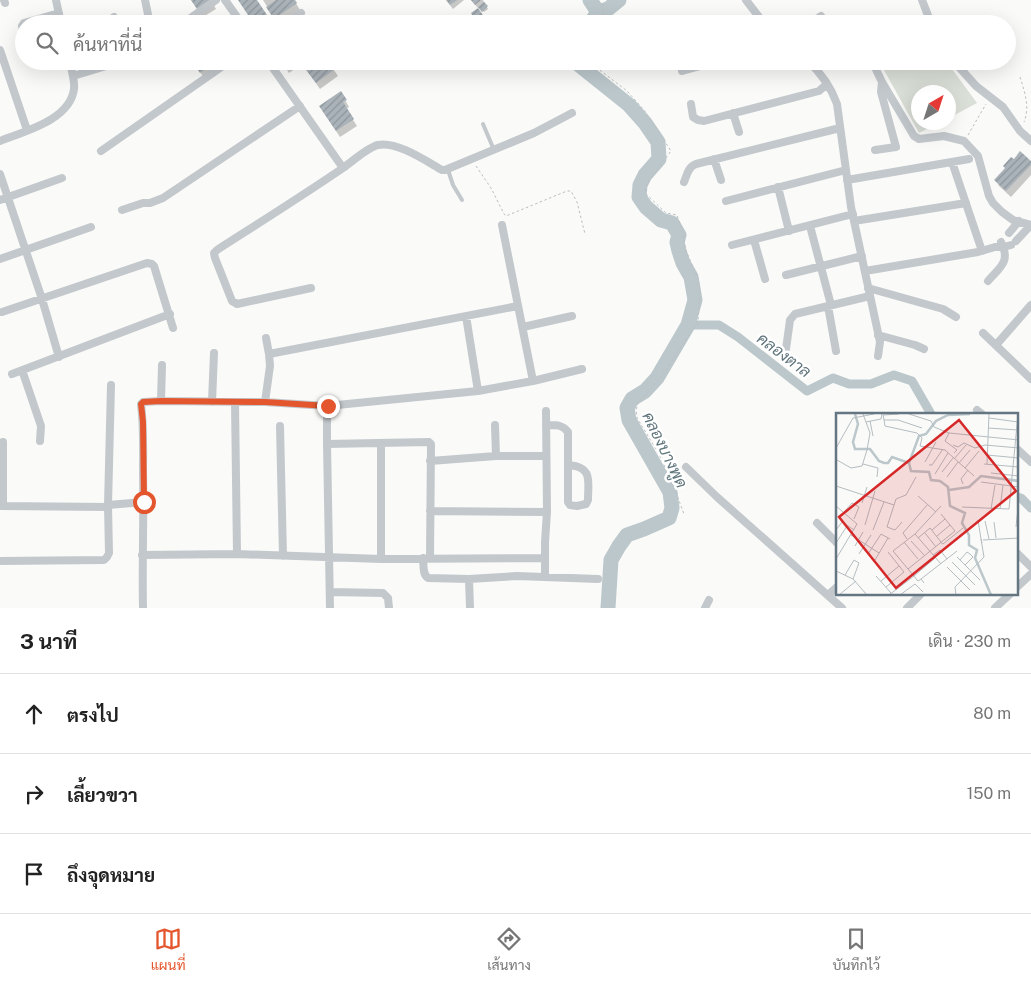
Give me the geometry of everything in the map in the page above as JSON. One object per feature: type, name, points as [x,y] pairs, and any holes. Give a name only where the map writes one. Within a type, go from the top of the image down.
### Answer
[{"type":"street","points":[[52,15],[59,13],[56,0]]},
{"type":"street","points":[[145,0],[148,15]]},
{"type":"street","points":[[195,15],[216,0]]},
{"type":"street","points":[[225,0],[236,15]]},
{"type":"street","points":[[922,0],[928,15]]},
{"type":"street","points":[[751,1],[760,15]]},
{"type":"street","points":[[0,50],[27,130]]},
{"type":"street","points":[[0,140],[52,119],[64,110],[71,100],[74,88],[72,70]]},
{"type":"street","points":[[73,76],[93,70]]},
{"type":"street","points":[[101,151],[217,70]]},
{"type":"street","points":[[274,70],[343,168]]},
{"type":"street","points":[[815,70],[832,90],[836,104],[847,180],[880,346],[878,356]]},
{"type":"street","points":[[876,70],[914,136],[919,139],[944,136],[964,141],[978,156],[989,196],[993,203],[1013,220],[1031,225]]},
{"type":"street","points":[[963,70],[976,86],[1003,107],[1020,131],[1031,140]]},
{"type":"street","points":[[0,81],[9,78]]},
{"type":"street","points":[[874,150],[896,147],[881,92],[882,82]]},
{"type":"street","points":[[691,104],[695,119],[701,121],[820,91],[827,84]]},
{"type":"street","points":[[122,210],[163,198],[300,106]]},
{"type":"street","points":[[311,288],[237,304],[232,301],[214,253],[378,144],[408,151],[442,170],[448,170],[534,132],[572,112]]},
{"type":"street","points":[[733,113],[739,132]]},
{"type":"street","points":[[684,182],[692,165],[840,128]]},
{"type":"street","points":[[714,159],[721,180]]},
{"type":"street","points":[[847,180],[968,159]]},
{"type":"street","points":[[952,162],[982,251]]},
{"type":"street","points":[[726,200],[846,170]]},
{"type":"street","points":[[0,174],[4,198],[42,299],[59,357]]},
{"type":"street","points":[[4,198],[62,178]]},
{"type":"street","points":[[778,187],[789,231]]},
{"type":"street","points":[[732,245],[810,226],[854,218],[966,203]]},
{"type":"street","points":[[988,281],[1004,263],[1006,242],[1019,221]]},
{"type":"street","points":[[502,225],[533,381]]},
{"type":"street","points":[[865,271],[982,251],[1006,242],[1031,225]]},
{"type":"street","points":[[810,226],[830,305],[836,351]]},
{"type":"street","points":[[0,259],[91,227]]},
{"type":"street","points":[[754,240],[765,279]]},
{"type":"street","points":[[786,275],[862,256]]},
{"type":"street","points":[[2,312],[147,263],[154,266],[173,328]]},
{"type":"street","points":[[786,349],[791,318],[798,313],[869,292],[943,309],[956,317]]},
{"type":"street","points":[[996,345],[1031,305]]},
{"type":"street","points":[[269,354],[518,306]]},
{"type":"street","points":[[12,374],[170,314]]},
{"type":"street","points":[[466,316],[478,391]]},
{"type":"street","points":[[523,327],[572,316]]},
{"type":"street","points":[[983,333],[1031,379]]},
{"type":"street","points":[[878,335],[924,349]]},
{"type":"street","points":[[265,402],[270,366],[266,338]]},
{"type":"street","points":[[212,402],[214,353]]},
{"type":"street","points":[[161,401],[162,365]]},
{"type":"street","points":[[143,608],[144,502],[141,404],[146,401],[265,402],[328,406],[478,391],[533,381],[582,369]]},
{"type":"street","points":[[22,370],[42,426],[40,441]]},
{"type":"street","points":[[0,561],[104,560],[107,558],[109,553],[108,506],[111,385]]},
{"type":"street","points":[[235,402],[237,554]]},
{"type":"street","points":[[328,406],[330,608]]},
{"type":"street","points":[[545,576],[547,512],[546,411]]},
{"type":"street","points":[[495,425],[496,456]]},
{"type":"street","points":[[546,425],[559,425],[568,432],[568,502],[573,506],[586,504],[588,500],[587,475],[579,466],[569,465]]},
{"type":"street","points":[[280,426],[283,556]]},
{"type":"street","points":[[3,442],[2,506],[108,506],[144,502]]},
{"type":"street","points":[[327,444],[429,442],[431,444],[430,512],[424,574],[428,578],[469,579],[545,576],[598,579]]},
{"type":"street","points":[[380,559],[381,443]]},
{"type":"street","points":[[1018,450],[1031,462]]},
{"type":"street","points":[[430,461],[496,456],[546,456]]},
{"type":"street","points":[[686,467],[842,608]]},
{"type":"street","points":[[430,512],[547,512]]},
{"type":"street","points":[[817,523],[836,542]]},
{"type":"street","points":[[142,556],[237,554],[380,559],[545,558]]},
{"type":"street","points":[[1018,554],[1031,567]]},
{"type":"street","points":[[1018,586],[1031,574]]},
{"type":"street","points":[[469,579],[470,608]]},
{"type":"street","points":[[828,595],[836,588]]},
{"type":"street","points":[[330,592],[383,594],[388,598],[389,608]]},
{"type":"street","points":[[907,608],[919,596]]},
{"type":"street","points":[[995,608],[1008,596]]},
{"type":"street","points":[[705,608],[709,600]]},
{"type":"lane","points":[[484,124],[494,150]]},
{"type":"lane","points":[[448,170],[453,185],[462,200]]},
{"type":"path","points":[[598,0],[602,5],[604,15]]},
{"type":"path","points":[[600,70],[627,91],[644,110],[671,151],[649,180],[645,189],[646,194],[666,213],[677,215],[684,235],[685,248],[698,279],[700,291],[698,321],[662,376],[638,403],[636,410],[637,418],[659,454],[684,514]]},
{"type":"path","points":[[1020,77],[1028,105],[1020,131]]},
{"type":"path","points":[[964,141],[990,97]]},
{"type":"path","points":[[472,160],[491,188],[506,216],[571,191],[577,202],[585,234]]},
{"type":"shaded area","points":[[884,70],[953,70],[977,103],[956,114],[956,85],[911,85],[911,119]]},
{"type":"building","points":[[191,0],[210,0],[197,9]]},
{"type":"building","points":[[238,0],[257,0],[267,15],[248,15]]},
{"type":"building","points":[[276,0],[295,0],[297,3],[280,15],[271,15],[266,7]]},
{"type":"building","points":[[446,0],[457,0],[450,5]]},
{"type":"building","points":[[471,0],[481,0],[475,5]]},
{"type":"building","points":[[484,2],[488,6],[482,12],[478,7]]},
{"type":"building","points":[[478,8],[483,15],[472,15],[471,13]]},
{"type":"building","points":[[306,70],[334,70],[316,83]]},
{"type":"building","points":[[341,91],[347,100],[343,102],[354,119],[336,131],[319,106]]},
{"type":"building","points":[[1020,151],[1031,161],[1031,165],[1006,191],[994,180],[1005,168],[1003,166],[1011,157],[1014,159]]},
{"type":"waterway","name":"คลองบางพูด","points":[[590,0],[598,12],[596,15]]},
{"type":"waterway","points":[[598,12],[608,9],[619,0]]},
{"type":"waterway","name":"คลองบางพูด","points":[[585,70],[629,105],[658,142],[659,159],[645,175],[640,185],[639,197],[646,207],[661,220],[672,223],[679,235],[677,242],[679,251],[691,277],[695,300],[688,325],[657,378],[645,391],[632,399],[627,408],[629,420],[670,492],[672,508],[669,518],[627,535],[619,546],[611,560],[608,608]]},
{"type":"waterway","name":"คลองตาล","points":[[688,325],[719,325],[738,337],[807,391],[833,378],[849,384],[871,384],[894,375],[912,381],[930,413]]},
{"type":"waterway","name":"คลองตาล","points":[[1018,497],[1031,508]]},
{"type":"route","points":[[144,502],[141,404],[143,402],[265,402],[328,406]]}]
